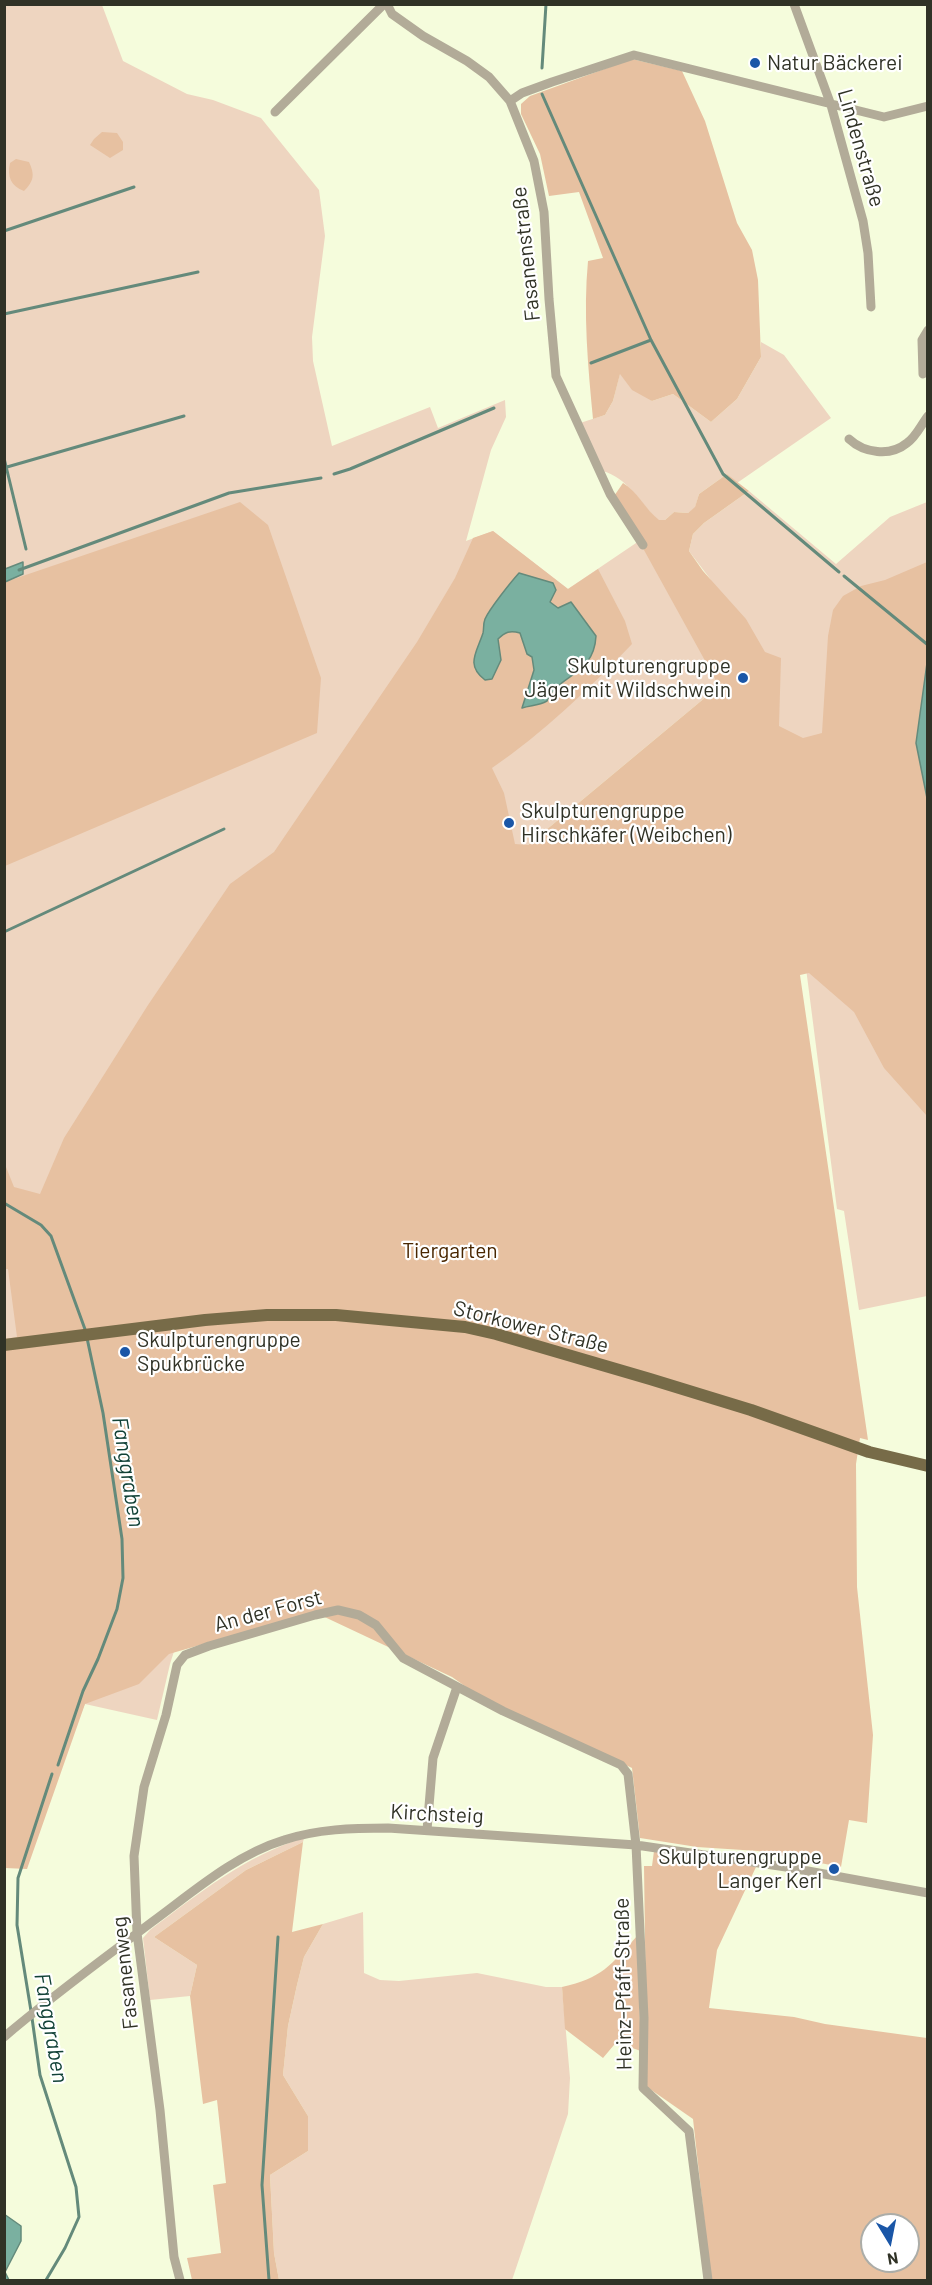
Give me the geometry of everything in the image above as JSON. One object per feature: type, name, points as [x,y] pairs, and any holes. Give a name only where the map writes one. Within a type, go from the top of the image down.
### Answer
[{"type":"main road","name":"Storkower Straße","points":[[4,1345],[267,1314],[336,1315],[465,1327],[650,1379],[751,1410],[869,1452],[927,1466]]},
{"type":"street","name":"Fasanenstraße","points":[[385,4],[392,14],[423,36],[467,60],[489,77],[510,101],[534,161],[544,212],[556,376],[610,494],[643,545]]},
{"type":"street","points":[[275,112],[385,4]]},
{"type":"street","name":"Lindenstraße","points":[[794,4],[831,105],[863,221],[868,253],[871,307]]},
{"type":"street","points":[[510,101],[522,93],[634,55],[884,117],[927,106]]},
{"type":"street","points":[[923,374],[922,340],[927,330]]},
{"type":"street","points":[[849,439],[871,452],[901,447],[913,438],[927,416]]},
{"type":"street","name":"An der Forst","points":[[177,1665],[185,1655],[209,1646],[315,1615],[338,1610],[359,1615],[376,1625],[403,1658],[503,1711],[621,1765],[628,1774],[636,1845]]},
{"type":"street","name":"Fasanenweg","points":[[177,1665],[166,1715],[144,1787],[134,1856],[137,1933],[160,2110],[174,2257],[180,2280]]},
{"type":"street","points":[[428,1830],[433,1758],[457,1687]]},
{"type":"street","name":"Kirchsteig","points":[[4,2037],[137,1933],[233,1864],[278,1842],[353,1828],[428,1830],[636,1845],[786,1867],[927,1893]]},
{"type":"street","name":"Heinz-Pfaff-Straße","points":[[636,1845],[644,2018],[643,2088],[689,2131],[708,2280]]},
{"type":"shaded area","points":[[5,5],[102,5],[123,61],[187,94],[213,100],[261,118],[319,190],[325,236],[312,337],[313,361],[332,446],[430,407],[438,428],[505,400],[506,417],[491,450],[466,541],[493,531],[568,589],[639,541],[711,580],[689,551],[693,534],[704,523],[749,491],[836,564],[890,517],[927,502],[927,1296],[859,1310],[844,1211],[837,1209],[769,681],[719,686],[528,845],[524,845],[282,1312],[170,1664],[157,1720],[85,1704],[74,1730],[5,1767]]},
{"type":"shaded area","points":[[761,342],[784,355],[831,418],[737,483],[727,474],[699,494],[695,508],[688,513],[674,512],[665,520],[658,520],[626,485],[611,474],[602,471],[580,423],[605,415],[613,401],[620,373],[652,401],[673,394],[711,422],[737,399],[761,357]]},
{"type":"shaded area","points":[[304,1838],[303,1842],[246,1870],[154,1937],[197,1965],[190,1996],[150,2000],[143,1938],[150,1930],[242,1865]]},
{"type":"shaded area","points":[[363,1912],[364,1973],[380,1980],[399,1981],[477,1973],[546,1987],[562,1987],[570,2078],[568,2114],[512,2280],[279,2280],[274,2253],[270,2175],[308,2151],[308,2116],[283,2075],[288,2026],[297,1985],[304,1957],[323,1924]]},
{"type":"green space","points":[[632,59],[682,71],[705,121],[737,223],[752,250],[758,280],[761,357],[737,399],[711,422],[673,394],[652,401],[632,390],[620,374],[613,401],[605,415],[593,419],[587,340],[588,261],[603,258],[579,192],[549,196],[540,154],[521,114],[521,104],[530,96]]},
{"type":"green space","points":[[102,132],[117,133],[123,142],[123,150],[110,158],[90,145]]},
{"type":"green space","points":[[16,159],[29,162],[32,171],[32,181],[24,191],[13,184],[9,173],[10,163]]},
{"type":"green space","name":"Tiergarten","points":[[727,474],[749,491],[704,523],[693,534],[689,551],[703,571],[746,619],[765,652],[781,658],[779,726],[803,738],[822,733],[828,636],[833,610],[843,596],[861,586],[885,580],[927,562],[927,663],[916,743],[928,798],[927,1116],[884,1068],[854,1012],[809,973],[800,975],[868,1440],[860,1438],[856,1464],[857,1587],[873,1735],[867,1823],[849,1820],[841,1867],[758,1851],[697,1847],[640,1838],[632,1768],[479,1696],[452,1677],[314,1612],[169,1654],[139,1684],[85,1704],[27,1869],[5,1868],[4,1339],[17,1337],[8,1269],[5,1269],[4,1162],[14,1187],[40,1194],[64,1138],[148,1005],[230,884],[274,852],[417,642],[455,578],[473,538],[493,531],[568,589],[598,569],[625,621],[632,644],[565,710],[492,768],[504,793],[515,844],[528,845],[719,686],[639,541],[612,499],[623,483],[633,491],[654,516],[659,520],[665,520],[674,512],[688,513],[695,507],[699,494]]},
{"type":"green space","points":[[240,502],[268,525],[321,678],[317,733],[5,866],[5,582]]},
{"type":"green space","points":[[303,1842],[292,1932],[323,1924],[304,1957],[288,2026],[283,2075],[308,2116],[308,2151],[270,2175],[274,2253],[279,2280],[192,2280],[187,2258],[221,2253],[213,2185],[226,2183],[217,2100],[203,2104],[190,1996],[197,1965],[154,1937],[246,1870]]},
{"type":"green space","points":[[654,1851],[756,1867],[717,1950],[709,2008],[794,2017],[825,2024],[927,2038],[927,2280],[711,2280],[693,2119],[647,2087],[644,1866],[652,1866]]},
{"type":"green space","points":[[637,1936],[641,2051],[626,2046],[619,2039],[603,2058],[565,2029],[562,1987],[596,1975],[620,1955]]},
{"type":"water","points":[[23,562],[23,574],[5,582],[5,569]]},
{"type":"water","points":[[519,573],[553,583],[556,590],[550,602],[558,608],[571,602],[596,636],[594,649],[583,667],[559,685],[547,701],[522,708],[534,670],[532,657],[527,654],[520,633],[508,632],[498,639],[501,660],[492,679],[485,680],[475,669],[474,664],[485,619]]},
{"type":"water","points":[[927,663],[928,798],[916,743]]},
{"type":"water","points":[[4,2214],[21,2226],[21,2241],[5,2272],[9,2280],[5,2280]]},
{"type":"waterway","points":[[542,68],[546,4]]},
{"type":"waterway","points":[[542,94],[651,340],[723,474],[839,572]]},
{"type":"waterway","points":[[4,231],[134,187]]},
{"type":"waterway","points":[[4,314],[198,272]]},
{"type":"waterway","points":[[591,363],[651,340]]},
{"type":"waterway","points":[[334,474],[494,408]]},
{"type":"waterway","points":[[7,467],[184,416]]},
{"type":"waterway","points":[[4,458],[26,549]]},
{"type":"waterway","points":[[19,570],[229,493],[321,478]]},
{"type":"waterway","points":[[844,576],[928,645]]},
{"type":"waterway","points":[[4,932],[224,829]]},
{"type":"waterway","name":"Fanggraben","points":[[4,1203],[41,1225],[51,1236],[86,1332]]},
{"type":"waterway","name":"Fanggraben","points":[[58,1765],[83,1691],[117,1609],[123,1578],[122,1539],[103,1413],[87,1338]]},
{"type":"waterway","name":"Fanggraben","points":[[31,2011],[17,1925],[18,1878],[52,1774]]},
{"type":"waterway","points":[[269,2280],[262,2185],[278,1937]]},
{"type":"waterway","name":"Fanggraben","points":[[32,2018],[40,2075],[76,2187],[79,2217],[65,2248],[46,2280]]},
{"type":"place","name":"Natur Bäckerei","points":[[755,63]]},
{"type":"place","name":"Skulpturengruppe Jäger mit Wildschwein","points":[[743,678]]},
{"type":"place","name":"Skulpturengruppe Hirschkäfer (Weibchen)","points":[[509,823]]},
{"type":"place","name":"Skulpturengruppe Spukbrücke","points":[[125,1352]]},
{"type":"place","name":"Skulpturengruppe Langer Kerl","points":[[834,1869]]}]
